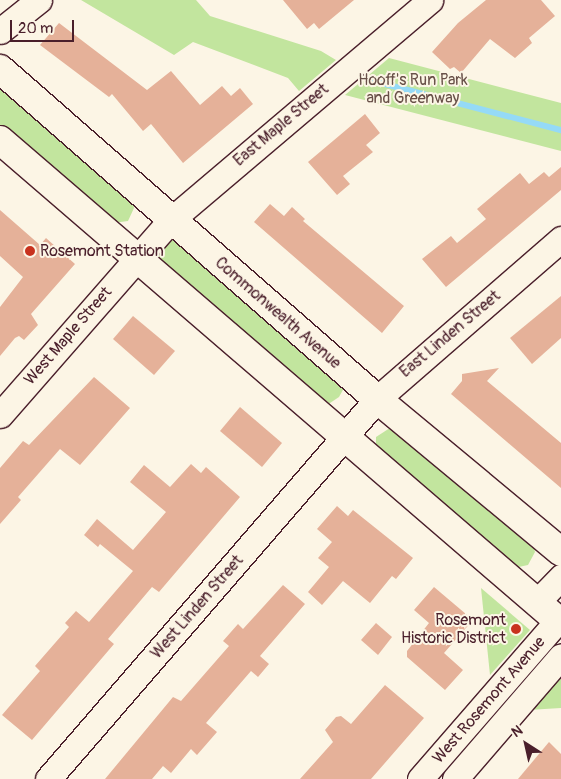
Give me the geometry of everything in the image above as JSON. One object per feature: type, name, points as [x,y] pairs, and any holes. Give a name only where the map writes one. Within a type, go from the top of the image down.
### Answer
[{"type":"street","points":[[0,31],[39,0]]},
{"type":"street","name":"East Maple Street","points":[[137,256],[172,220],[430,0]]},
{"type":"street","name":"Commonwealth Avenue","points":[[0,68],[377,399],[561,552]]},
{"type":"street","points":[[0,140],[560,622]]},
{"type":"street","name":"East Linden Street","points":[[346,436],[377,399],[561,239]]},
{"type":"street","name":"West Maple Street","points":[[0,416],[137,256]]},
{"type":"street","name":"West Linden Street","points":[[48,779],[346,436]]},
{"type":"street","points":[[538,602],[561,577]]},
{"type":"street","name":"West Rosemont Avenue","points":[[420,779],[560,622]]},
{"type":"street","name":"West Rosemont Avenue","points":[[455,779],[561,656]]},
{"type":"green space","name":"Hooff's Run Park and Greenway","points":[[81,0],[196,0],[210,16],[321,51],[336,60],[299,91],[288,78],[193,42],[174,55]]},
{"type":"green space","name":"Hooff's Run Park and Greenway","points":[[389,58],[561,103],[561,151],[345,95]]},
{"type":"green space","points":[[0,85],[133,200],[134,208],[128,221],[113,223],[0,130]]},
{"type":"green space","points":[[174,236],[344,388],[339,397],[327,405],[153,257]]},
{"type":"green space","points":[[393,426],[533,544],[535,552],[528,565],[514,568],[376,450],[376,437]]},
{"type":"green space","points":[[481,588],[530,630],[490,675]]},
{"type":"green space","points":[[561,672],[561,708],[528,710]]},
{"type":"building","points":[[283,0],[354,0],[319,29],[314,23],[307,29]]},
{"type":"building","points":[[486,0],[541,0],[555,16],[529,38],[532,43],[515,58],[490,39],[461,73],[454,67],[450,69],[432,52],[458,23]]},
{"type":"building","points":[[59,23],[147,90],[171,71],[200,105],[222,86],[231,96],[240,88],[253,104],[183,163],[151,124],[143,131],[112,94],[109,97],[40,45]]},
{"type":"building","points":[[365,114],[380,133],[366,145],[373,152],[343,176],[350,184],[337,195],[308,162]]},
{"type":"building","points":[[561,167],[561,190],[446,287],[422,259],[451,236],[457,243],[486,219],[477,209],[520,173],[529,184],[544,172],[549,177]]},
{"type":"building","points":[[270,204],[284,216],[292,207],[305,219],[303,221],[404,306],[382,333],[254,222]]},
{"type":"building","name":"Rosemont Station","points":[[0,210],[40,245],[46,238],[75,264],[31,314],[38,325],[24,340],[19,336],[15,338],[0,356],[0,307],[23,277],[0,256]]},
{"type":"building","points":[[561,296],[561,338],[532,364],[510,338]]},
{"type":"building","points":[[133,316],[175,351],[154,375],[113,339]]},
{"type":"building","points":[[499,368],[487,381],[561,443],[561,488],[451,394],[462,381],[462,374]]},
{"type":"building","points":[[94,377],[130,408],[80,465],[60,449],[18,497],[21,500],[0,524],[0,468],[23,441],[29,445]]},
{"type":"building","points":[[240,407],[282,443],[262,467],[220,431]]},
{"type":"building","points":[[191,464],[201,473],[206,467],[240,497],[159,592],[152,587],[108,639],[114,644],[32,740],[2,715],[40,671],[35,666],[69,627],[65,623],[76,611],[89,622],[133,571],[100,544],[98,547],[84,535],[97,519],[133,550],[166,512],[130,482],[144,465],[170,487]]},
{"type":"building","points":[[337,506],[348,516],[353,510],[413,558],[396,579],[392,576],[370,603],[343,581],[322,605],[308,592],[329,567],[318,558],[332,542],[317,529]]},
{"type":"building","points":[[283,585],[305,604],[260,656],[269,664],[258,677],[251,671],[206,723],[217,732],[197,755],[191,749],[171,773],[163,766],[152,779],[105,779],[173,697],[181,701],[229,646],[223,641],[238,624],[243,629]]},
{"type":"building","points":[[434,587],[473,620],[444,653],[463,670],[445,690],[407,657],[407,651],[429,623],[414,610]]},
{"type":"building","points":[[376,623],[392,637],[378,655],[361,640]]},
{"type":"building","points":[[385,685],[424,718],[371,779],[300,779],[333,742],[325,730],[336,717],[341,716],[351,724]]},
{"type":"building","points":[[549,742],[561,754],[561,779],[518,779]]},
{"type":"waterway","points":[[366,79],[561,130]]},
{"type":"place","name":"Rosemont Station","points":[[30,251]]},
{"type":"place","name":"Rosemont Historic District","points":[[516,629]]}]
